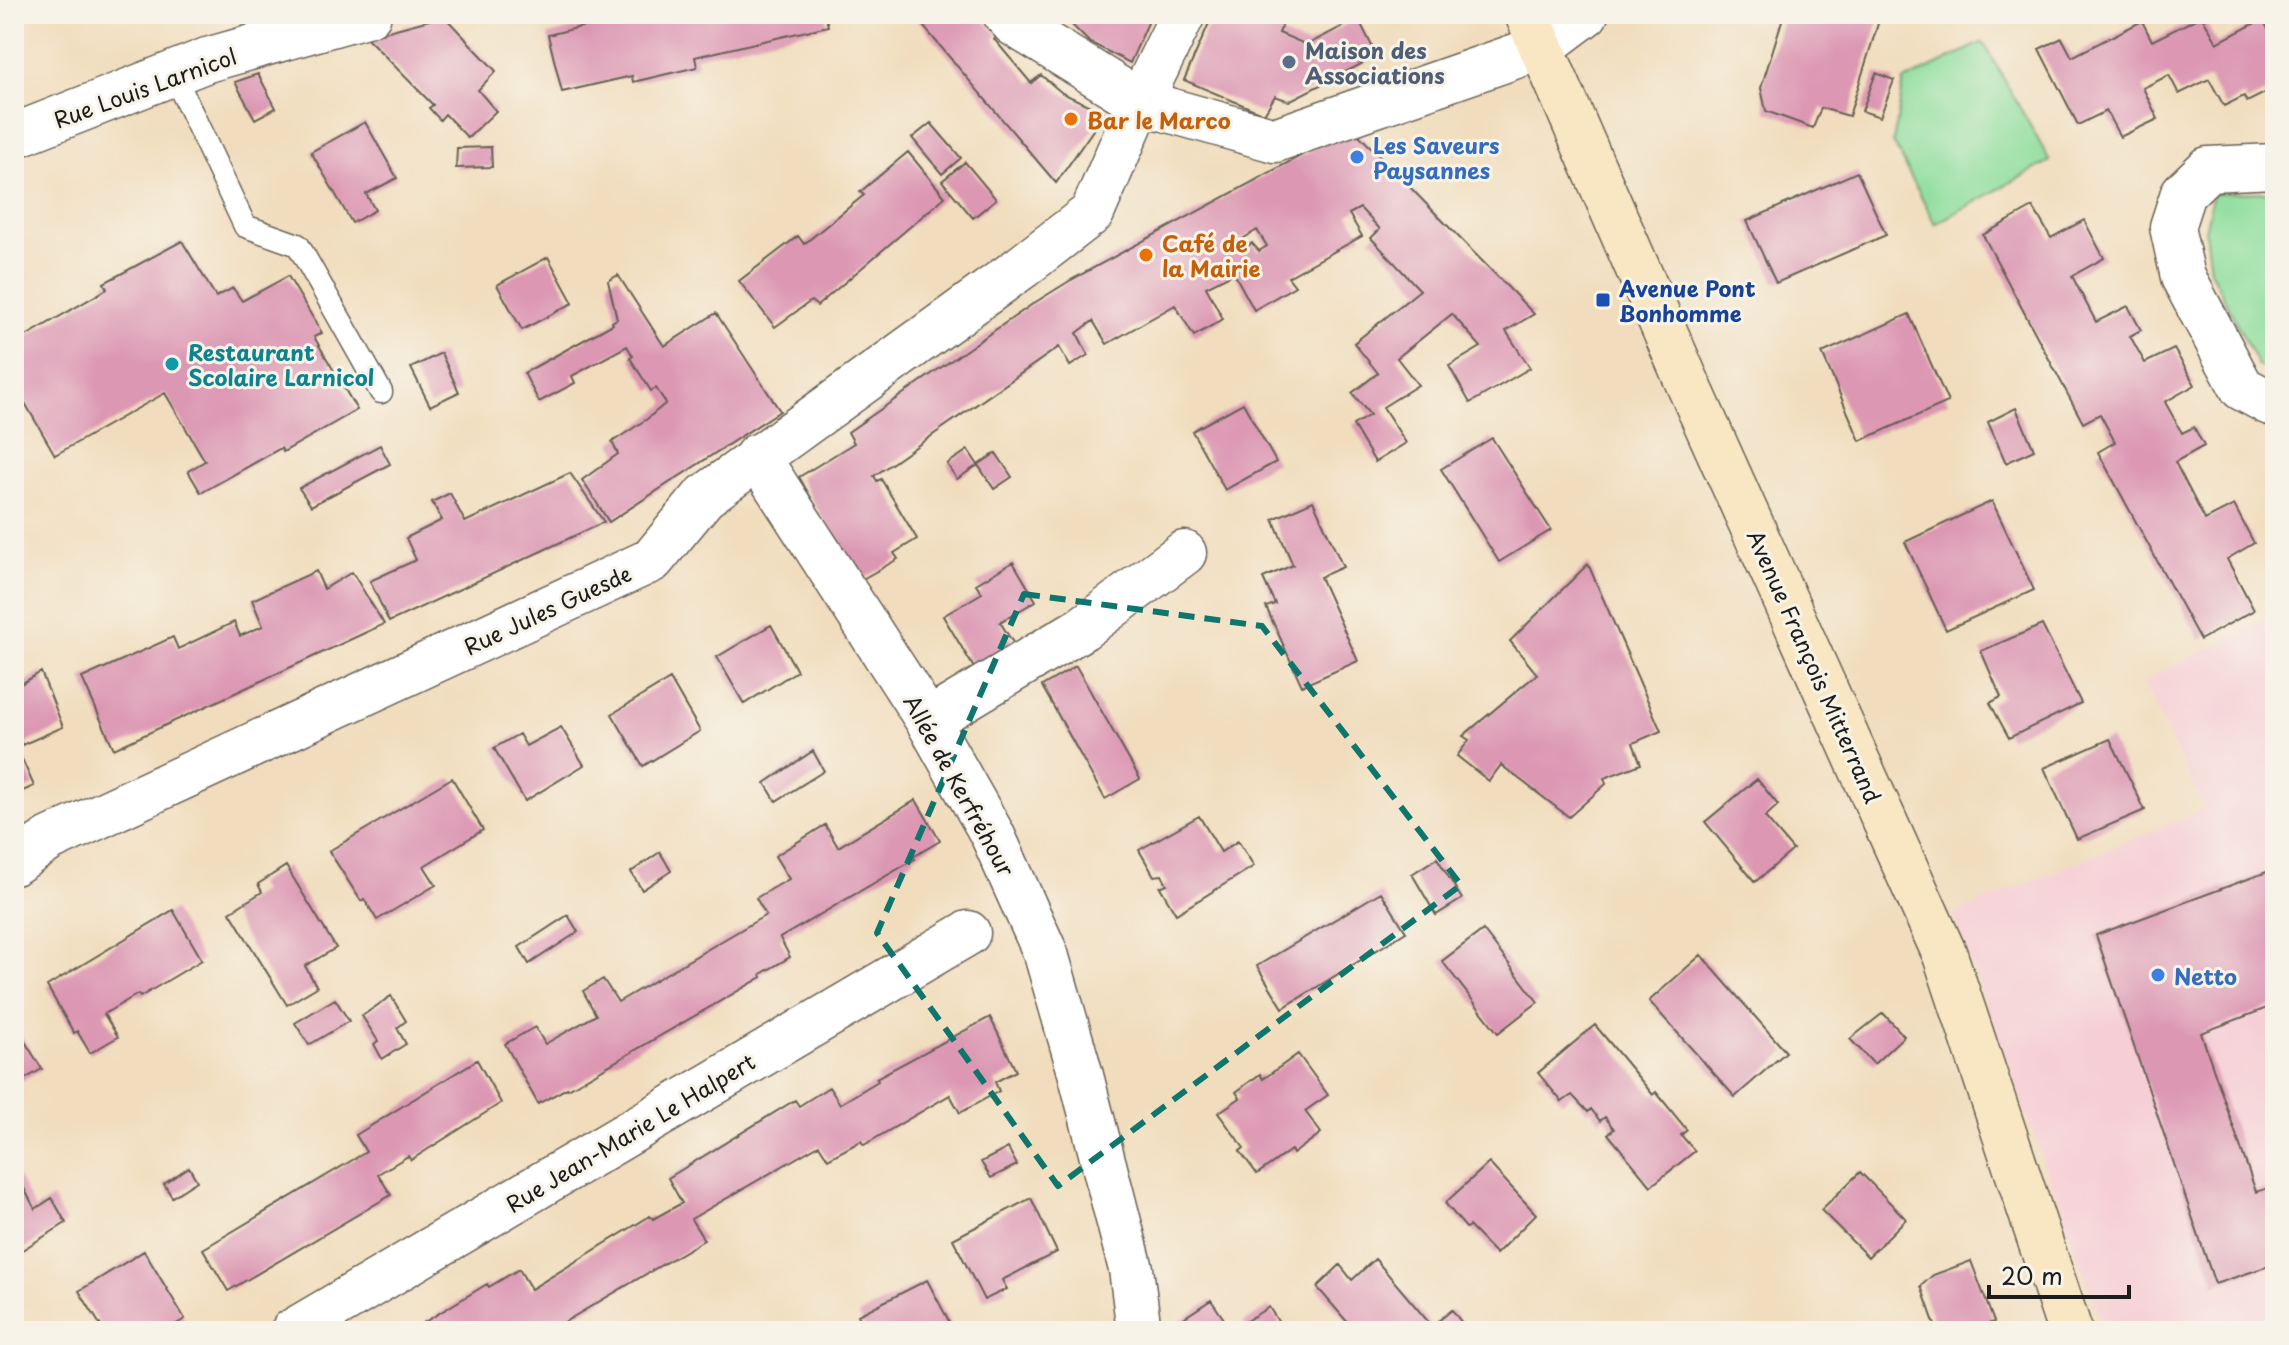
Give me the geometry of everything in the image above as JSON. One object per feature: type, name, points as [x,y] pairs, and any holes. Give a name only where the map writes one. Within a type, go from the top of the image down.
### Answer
[{"type":"main road","name":"Avenue François Mitterrand","points":[[1534,30],[1662,324],[1945,955],[2070,1331]]},
{"type":"street","name":"Rue Louis Larnicol","points":[[14,136],[207,60],[369,14]]},
{"type":"street","points":[[1005,14],[1014,24],[1140,102],[1275,140],[1534,30],[1586,14]]},
{"type":"street","points":[[1140,102],[1183,14]]},
{"type":"street","name":"Rue Jules Guesde","points":[[14,863],[50,839],[652,560],[704,497],[1092,213],[1140,102]]},
{"type":"street","points":[[2273,407],[2242,388],[2183,277],[2172,227],[2183,193],[2208,169],[2275,166]]},
{"type":"street","name":"Allée de Kerfréhour","points":[[757,456],[928,721],[992,834],[1046,954],[1131,1269],[1139,1331]]},
{"type":"street","points":[[928,721],[1083,628],[1184,553]]},
{"type":"street","name":"Rue Jean-Marie Le Halpert","points":[[293,1331],[968,933]]},
{"type":"lane","points":[[173,73],[245,226],[298,245],[381,392]]},
{"type":"highlighted area","points":[[1024,594],[1262,626],[1461,885],[1058,1186],[877,933]]},
{"type":"shaded area","points":[[2275,614],[2275,1331],[2105,1331],[1953,914],[2204,809],[2143,682]]},
{"type":"green space","points":[[1983,42],[2050,161],[1935,224],[1893,142],[1904,81]]},
{"type":"green space","points":[[2275,192],[2275,372],[2258,366],[2210,270],[2205,231],[2213,193]]},
{"type":"building","points":[[634,14],[825,14],[828,26],[695,57],[697,67],[633,82],[632,76],[562,92],[548,35]]},
{"type":"building","points":[[913,14],[979,14],[998,35],[994,39],[1031,83],[1041,75],[1062,93],[1105,113],[1056,183]]},
{"type":"building","points":[[1070,14],[1152,14],[1130,63],[1089,42],[1067,20]]},
{"type":"building","points":[[1213,14],[1287,14],[1279,33],[1307,45],[1358,18],[1377,56],[1289,101],[1275,96],[1264,114],[1184,80]]},
{"type":"building","points":[[1784,14],[1881,14],[1849,116],[1821,108],[1813,128],[1766,111],[1761,88]]},
{"type":"building","points":[[444,16],[496,71],[478,90],[496,111],[468,138],[445,114],[440,120],[429,108],[433,105],[366,37]]},
{"type":"building","points":[[2202,16],[2217,43],[2263,19],[2272,37],[2275,36],[2275,88],[2247,102],[2244,96],[2224,106],[2209,79],[2179,94],[2169,75],[2143,88],[2158,119],[2120,137],[2106,111],[2078,125],[2039,49],[2062,38],[2072,57],[2142,21],[2152,41]]},
{"type":"building","points":[[1876,73],[1894,80],[1880,117],[1862,111]]},
{"type":"building","points":[[258,74],[276,108],[255,119],[235,82]]},
{"type":"building","points":[[365,122],[397,178],[366,194],[375,210],[352,223],[311,152]]},
{"type":"building","points":[[931,123],[961,158],[942,174],[912,138]]},
{"type":"building","points":[[1352,128],[1534,314],[1506,331],[1530,368],[1470,403],[1449,366],[1481,347],[1452,314],[1397,358],[1418,385],[1383,407],[1406,443],[1375,462],[1353,425],[1370,415],[1352,393],[1378,373],[1354,343],[1420,290],[1371,238],[1380,229],[1360,208],[1349,214],[1362,236],[1288,277],[1295,286],[1254,310],[1234,273],[1206,287],[1223,319],[1194,336],[1175,305],[1107,344],[1093,321],[1077,333],[1088,355],[1070,366],[1059,347],[874,476],[877,481],[881,479],[917,539],[894,553],[898,559],[859,581],[799,477],[854,443],[848,432],[1071,280]],"holes":[[[1257,230],[1267,246],[1259,251],[1252,243],[1240,251],[1236,243]]]},
{"type":"building","points":[[491,147],[492,167],[456,168],[457,148]]},
{"type":"building","points":[[908,152],[945,197],[817,306],[811,301],[775,327],[739,281],[798,236],[804,244],[864,195],[860,192]]},
{"type":"building","points":[[965,162],[996,199],[973,218],[942,181]]},
{"type":"building","points":[[1857,172],[1886,235],[1776,283],[1747,221]]},
{"type":"building","points":[[2033,207],[2051,238],[2084,220],[2104,258],[2072,276],[2096,322],[2128,306],[2141,330],[2130,336],[2145,363],[2174,349],[2195,385],[2165,402],[2182,433],[2194,427],[2204,446],[2175,462],[2205,520],[2234,505],[2254,543],[2227,559],[2254,610],[2200,640],[2098,452],[2115,442],[2100,414],[2083,423],[1983,235]]},
{"type":"building","name":"Restaurant Scolaire Larnicol","points":[[182,241],[216,297],[233,288],[242,301],[288,276],[322,333],[314,337],[357,410],[201,493],[188,471],[205,461],[165,393],[55,455],[14,384],[14,343],[107,289],[104,283]]},
{"type":"building","points":[[548,257],[573,303],[522,330],[497,285]]},
{"type":"building","points":[[618,275],[664,346],[716,313],[780,411],[609,522],[582,480],[618,454],[612,442],[666,403],[656,388],[651,391],[630,358],[633,356],[627,346],[572,376],[575,383],[539,402],[524,373],[613,324],[617,319],[608,281]]},
{"type":"building","points":[[1909,314],[1948,402],[1860,441],[1822,353]]},
{"type":"building","points":[[441,353],[459,392],[430,406],[411,368]]},
{"type":"building","points":[[1243,403],[1276,462],[1225,490],[1192,431]]},
{"type":"building","points":[[2016,408],[2034,450],[2006,463],[1988,422]]},
{"type":"building","points":[[1492,438],[1551,530],[1499,562],[1441,469]]},
{"type":"building","points":[[380,445],[390,464],[311,506],[299,488]]},
{"type":"building","points":[[968,450],[978,465],[957,479],[947,464]]},
{"type":"building","points":[[996,453],[1012,477],[994,489],[978,465]]},
{"type":"building","points":[[570,473],[604,522],[389,622],[370,581],[416,560],[406,538],[442,520],[432,502],[450,493],[465,522]]},
{"type":"building","points":[[1313,501],[1343,567],[1320,577],[1358,661],[1302,686],[1266,607],[1275,604],[1263,578],[1293,565],[1273,519]]},
{"type":"building","points":[[1992,501],[2034,590],[1946,630],[1905,542]]},
{"type":"building","points":[[1013,562],[1036,601],[1000,622],[1020,654],[980,678],[943,616],[982,593],[976,584]]},
{"type":"building","points":[[1588,564],[1661,731],[1633,743],[1641,764],[1604,778],[1606,784],[1569,817],[1501,765],[1489,781],[1457,756],[1469,740],[1463,736],[1537,674],[1510,641]]},
{"type":"building","points":[[316,571],[324,589],[352,572],[384,624],[114,749],[82,678],[173,637],[178,649],[234,622],[240,636],[263,626],[252,600]]},
{"type":"building","points":[[771,625],[797,671],[744,704],[717,657]]},
{"type":"building","points":[[2042,625],[2081,703],[2009,738],[1990,703],[2001,697],[1981,651]]},
{"type":"building","points":[[1076,666],[1140,779],[1105,799],[1042,686]]},
{"type":"building","points":[[41,672],[63,727],[22,745],[14,726],[14,688]]},
{"type":"building","points":[[670,679],[700,731],[643,766],[612,714]]},
{"type":"building","points":[[561,727],[584,765],[525,801],[494,748],[519,734],[526,746]]},
{"type":"building","points":[[2110,739],[2145,810],[2077,839],[2044,768]]},
{"type":"building","points":[[14,741],[34,786],[14,795]]},
{"type":"building","points":[[813,751],[824,771],[776,801],[765,783]]},
{"type":"building","points":[[452,778],[483,830],[424,866],[436,885],[377,920],[329,851]]},
{"type":"building","points":[[1757,779],[1778,805],[1765,817],[1793,850],[1755,882],[1705,822]]},
{"type":"building","points":[[916,800],[940,841],[913,857],[915,859],[780,938],[790,957],[761,974],[762,977],[538,1104],[505,1044],[535,1027],[545,1044],[596,1015],[583,991],[603,979],[618,1002],[766,915],[756,898],[789,879],[775,856],[825,825],[838,847]]},
{"type":"building","points":[[1199,816],[1221,852],[1238,841],[1254,866],[1176,914],[1160,887],[1167,884],[1162,875],[1154,876],[1139,850]]},
{"type":"building","points":[[660,852],[671,871],[642,890],[631,872]]},
{"type":"building","points":[[1437,858],[1462,899],[1436,915],[1412,874]]},
{"type":"building","points":[[286,866],[336,948],[305,966],[317,987],[287,1005],[230,912],[262,892],[258,884]]},
{"type":"building","points":[[2275,869],[2275,1005],[2201,1033],[2256,1192],[2275,1186],[2275,1264],[2215,1284],[2096,935]]},
{"type":"building","points":[[1381,892],[1406,932],[1283,1008],[1257,966]]},
{"type":"building","points":[[173,910],[202,960],[140,997],[138,994],[104,1014],[118,1037],[90,1053],[77,1031],[74,1033],[47,986]]},
{"type":"building","points":[[568,915],[578,932],[529,964],[519,947]]},
{"type":"building","points":[[1483,930],[1538,1002],[1498,1033],[1442,961]]},
{"type":"building","points":[[1701,955],[1786,1052],[1735,1097],[1649,1001]]},
{"type":"building","points":[[391,996],[406,1021],[397,1028],[406,1044],[382,1059],[374,1044],[378,1041],[362,1016]]},
{"type":"building","points":[[335,999],[349,1021],[309,1045],[295,1023]]},
{"type":"building","points":[[1883,1013],[1904,1036],[1874,1064],[1850,1039]]},
{"type":"building","points":[[990,1017],[1016,1071],[995,1082],[999,1091],[960,1113],[950,1095],[864,1145],[861,1141],[828,1159],[819,1145],[691,1219],[704,1240],[549,1331],[513,1331],[510,1327],[504,1331],[410,1331],[487,1284],[489,1287],[519,1269],[531,1289],[650,1216],[653,1219],[682,1203],[668,1178],[795,1100],[799,1106],[829,1087],[840,1104],[878,1081],[876,1078]]},
{"type":"building","points":[[14,1024],[42,1069],[14,1085]]},
{"type":"building","points":[[1595,1025],[1653,1095],[1656,1092],[1687,1130],[1681,1135],[1695,1151],[1651,1186],[1608,1134],[1614,1129],[1605,1117],[1600,1121],[1591,1109],[1588,1112],[1572,1095],[1562,1102],[1538,1073]]},
{"type":"building","points":[[1298,1054],[1328,1095],[1305,1111],[1321,1133],[1293,1154],[1291,1150],[1257,1174],[1240,1151],[1244,1148],[1218,1113],[1240,1098],[1236,1092],[1260,1074],[1263,1079]]},
{"type":"building","points":[[477,1060],[501,1103],[411,1160],[408,1156],[378,1174],[391,1195],[228,1291],[203,1249],[366,1152],[356,1135]]},
{"type":"building","points":[[1008,1148],[1017,1165],[991,1178],[981,1162]]},
{"type":"building","points":[[1489,1163],[1536,1214],[1496,1254],[1469,1226],[1466,1228],[1445,1203]]},
{"type":"building","points":[[189,1167],[197,1181],[172,1197],[164,1184]]},
{"type":"building","points":[[1860,1172],[1906,1219],[1868,1257],[1821,1210]]},
{"type":"building","points":[[18,1177],[35,1209],[52,1198],[66,1223],[14,1255],[14,1179]]},
{"type":"building","points":[[1031,1198],[1057,1252],[1002,1280],[1007,1289],[984,1300],[953,1239]]},
{"type":"building","points":[[144,1251],[185,1319],[164,1331],[104,1331],[79,1291]]},
{"type":"building","points":[[1375,1259],[1432,1326],[1452,1310],[1468,1331],[1355,1331],[1317,1287],[1340,1265],[1352,1280]]},
{"type":"building","points":[[1971,1261],[1994,1322],[1971,1331],[1937,1331],[1921,1286],[1933,1275]]},
{"type":"building","points":[[927,1280],[952,1327],[944,1331],[866,1331],[858,1315]]},
{"type":"building","points":[[1211,1300],[1232,1331],[1164,1331]]},
{"type":"building","points":[[1269,1307],[1284,1331],[1248,1331],[1243,1323]]},
{"type":"place","name":"Maison des Associations","points":[[1289,62]]},
{"type":"place","name":"Bar le Marco","points":[[1071,119]]},
{"type":"place","name":"Les Saveurs Paysannes","points":[[1357,157]]},
{"type":"place","name":"Café de la Mairie","points":[[1146,255]]},
{"type":"place","name":"Avenue Pont Bonhomme","points":[[1603,300]]},
{"type":"place","name":"Restaurant Scolaire Larnicol","points":[[172,364]]},
{"type":"place","name":"Netto","points":[[2158,975]]}]
